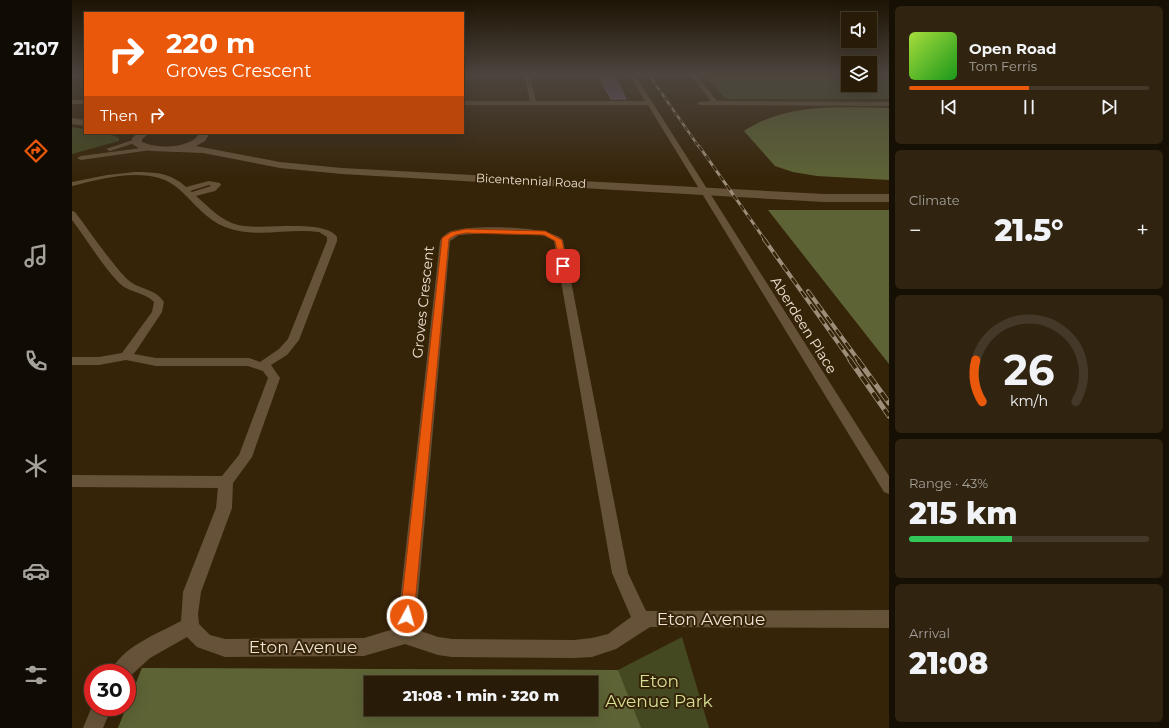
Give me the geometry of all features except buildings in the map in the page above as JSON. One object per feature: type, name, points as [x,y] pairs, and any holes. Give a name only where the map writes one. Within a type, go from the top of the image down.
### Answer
[{"type":"main road","points":[[72,115],[84,117]]},
{"type":"main road","points":[[72,121],[84,123]]},
{"type":"main road","points":[[130,134],[140,137],[136,144],[149,149],[175,148],[193,143],[205,134]]},
{"type":"main road","name":"Bicentennial Road","points":[[205,134],[218,144],[241,151],[323,164],[680,187]]},
{"type":"main road","name":"Bicentennial Road","points":[[175,148],[203,150],[280,165],[335,170],[889,198]]},
{"type":"main road","name":"Bicentennial Road","points":[[756,191],[889,192]]},
{"type":"street","name":"Aberdeen Place","points":[[653,109],[889,488]]},
{"type":"street","points":[[81,158],[140,137]]},
{"type":"street","points":[[72,160],[149,149]]},
{"type":"street","points":[[72,184],[109,176],[151,174],[168,178],[187,192],[218,219],[230,226],[250,229],[326,231],[332,237],[293,340],[283,352],[263,366]]},
{"type":"street","points":[[72,214],[123,281],[136,290],[154,295],[159,302],[157,312],[126,356]]},
{"type":"street","name":"Groves Crescent","points":[[405,635],[445,241],[449,236],[466,231],[541,232],[554,236],[558,240],[620,573],[641,620]]},
{"type":"street","points":[[72,361],[99,360],[126,356],[156,362],[249,362],[263,366],[272,372],[274,378],[274,382],[245,457],[226,482],[224,508],[192,592],[188,617],[190,626],[132,660],[128,664]]},
{"type":"street","points":[[72,481],[226,482]]},
{"type":"street","name":"Eton Avenue","points":[[190,626],[194,634],[203,641],[225,648],[364,647],[405,635],[438,646],[452,648],[574,649],[590,648],[609,643],[641,620],[650,618],[889,619]]},
{"type":"street","points":[[93,728],[98,716]]},
{"type":"green space","points":[[814,109],[889,109],[889,180],[817,176],[793,172],[775,166],[744,131],[777,115]]},
{"type":"green space","points":[[72,127],[84,129],[84,134],[109,134],[119,138],[119,141],[72,154]]},
{"type":"green space","points":[[768,210],[889,210],[889,364]]},
{"type":"green space","name":"Eton Avenue Park","points":[[682,637],[709,728],[118,728],[123,716],[136,716],[136,683],[142,668],[618,670]]},
{"type":"green space","name":"Eton Avenue Park","points":[[142,668],[618,670],[641,728],[118,728],[123,716],[136,716],[136,683]]},
{"type":"railway","points":[[673,109],[699,147]]},
{"type":"railway","points":[[699,146],[765,240]]},
{"type":"railway","points":[[764,239],[851,361]]},
{"type":"railway","points":[[808,291],[859,361]]},
{"type":"railway","points":[[850,360],[889,416]]},
{"type":"railway","points":[[858,360],[889,403]]},
{"type":"route","points":[[407,616],[446,238],[459,232],[466,231],[541,232],[557,238],[563,266]]}]
